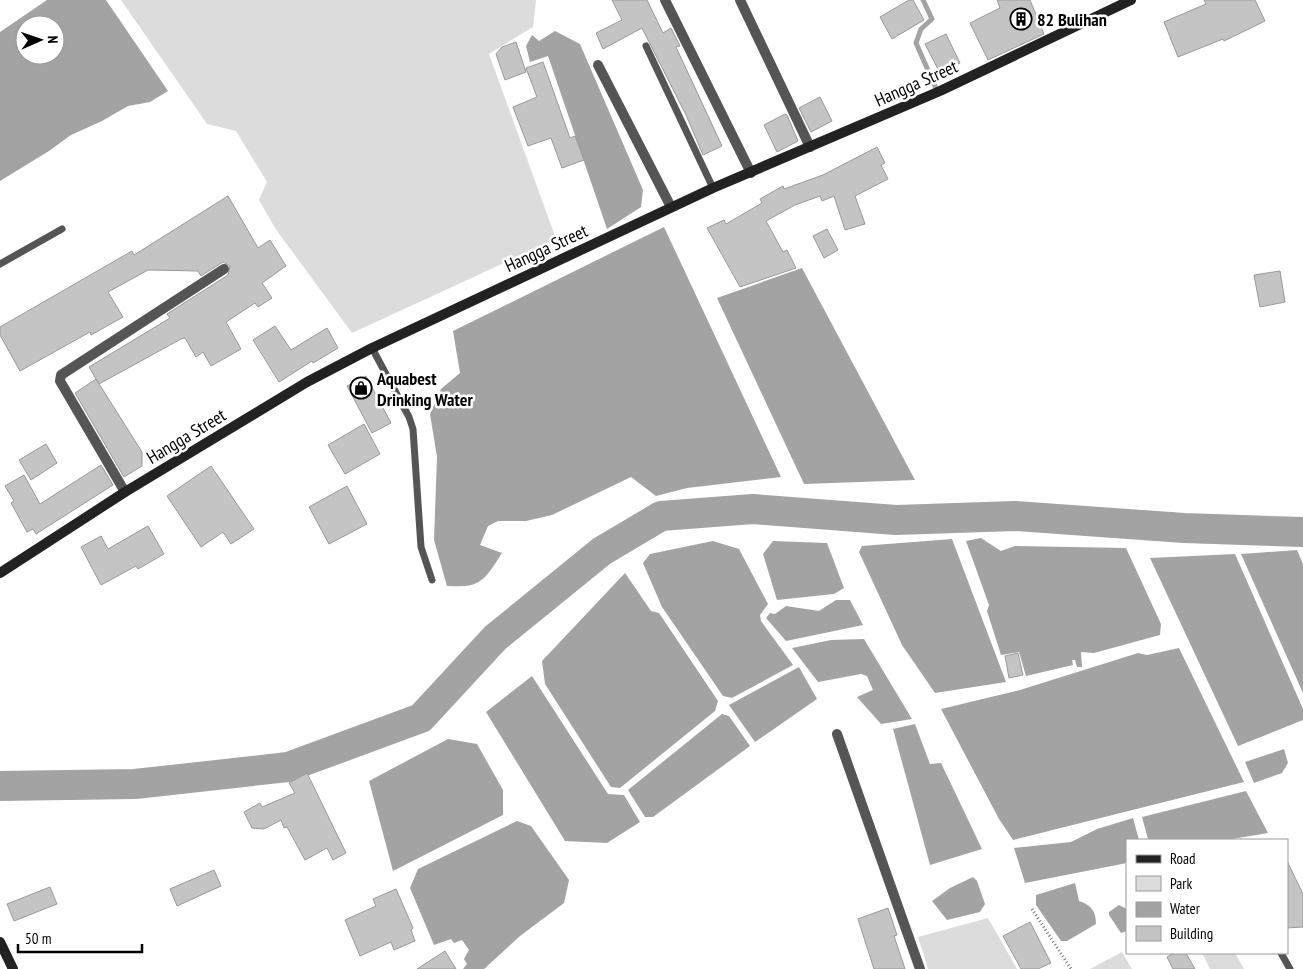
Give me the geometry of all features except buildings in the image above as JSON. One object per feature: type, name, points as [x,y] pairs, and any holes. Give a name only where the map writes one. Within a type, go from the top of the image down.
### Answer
[{"type":"street","points":[[665,0],[751,172]]},
{"type":"street","points":[[740,0],[810,147]]},
{"type":"street","name":"Hangga Street","points":[[0,573],[125,492],[307,382],[372,348],[671,207],[940,91],[1131,0]]},
{"type":"street","points":[[598,65],[671,207]]},
{"type":"street","points":[[125,492],[60,381],[61,375],[224,269]]},
{"type":"street","points":[[837,734],[920,969]]},
{"type":"street","points":[[0,942],[13,969]]},
{"type":"lane","points":[[646,46],[713,188]]},
{"type":"lane","points":[[0,264],[62,229]]},
{"type":"lane","points":[[372,348],[410,417],[413,429],[421,547],[432,580]]},
{"type":"lane","points":[[1282,954],[1290,969]]},
{"type":"path","points":[[1032,909],[1071,969]]},
{"type":"green space","points":[[121,0],[536,0],[533,27],[489,54],[556,239],[352,333],[275,228],[259,200],[267,182],[236,131],[207,124]]},
{"type":"green space","points":[[988,918],[1017,969],[928,969],[918,937]]},
{"type":"green space","points":[[1122,952],[1132,969],[1090,969]]},
{"type":"green space","points":[[1202,954],[1236,954],[1244,969],[1210,969]]},
{"type":"water","points":[[47,0],[106,0],[168,91],[150,102],[128,106],[102,121],[71,135],[0,181],[0,32],[15,22],[15,65],[65,65],[65,15],[25,15]]},
{"type":"water","points":[[555,31],[580,44],[643,190],[641,207],[607,229],[548,56],[530,62],[526,46],[532,35],[539,41]]},
{"type":"water","points":[[664,227],[781,477],[687,488],[656,496],[631,477],[552,515],[526,521],[498,521],[488,526],[480,545],[502,553],[496,563],[486,576],[475,584],[447,586],[434,540],[437,457],[430,414],[441,389],[460,373],[453,331]]},
{"type":"water","points":[[802,268],[915,480],[804,484],[717,298]]},
{"type":"water","points":[[981,538],[1001,551],[1015,546],[1126,548],[1161,624],[1160,635],[1094,653],[1081,652],[1082,667],[1077,667],[1075,660],[1072,660],[1073,665],[1026,676],[1019,652],[1001,655],[987,611],[989,605],[966,541]]},
{"type":"water","points":[[952,539],[1006,682],[935,693],[902,645],[859,552],[862,546]]},
{"type":"water","points":[[713,541],[739,549],[768,604],[760,615],[761,621],[793,665],[732,698],[723,696],[662,607],[643,563],[650,554]]},
{"type":"water","points":[[773,541],[827,543],[844,588],[834,594],[777,600],[763,554]]},
{"type":"water","points":[[1297,550],[1303,564],[1303,693],[1241,554]]},
{"type":"water","points":[[1235,554],[1303,709],[1303,720],[1238,746],[1150,558]]},
{"type":"water","points":[[625,573],[651,611],[659,613],[718,701],[715,711],[620,788],[611,787],[545,684],[542,661]]},
{"type":"water","points":[[836,600],[850,600],[863,625],[786,641],[766,618],[770,613],[775,614],[786,606],[819,611]]},
{"type":"water","points":[[864,639],[912,719],[881,724],[857,697],[873,690],[867,676],[861,674],[818,682],[792,648],[831,640]]},
{"type":"water","points":[[1179,648],[1244,782],[1013,840],[999,819],[941,709],[1020,690],[1138,653],[1147,655]]},
{"type":"water","points":[[799,667],[817,699],[755,742],[729,705]]},
{"type":"water","points":[[532,676],[608,794],[624,795],[640,822],[607,843],[565,841],[486,712]]},
{"type":"water","points":[[722,714],[729,716],[750,746],[653,817],[645,817],[628,790]]},
{"type":"water","points":[[915,724],[930,764],[941,763],[982,849],[930,865],[893,729]]},
{"type":"water","points":[[448,739],[477,744],[503,790],[503,815],[393,871],[369,781]]},
{"type":"water","points":[[1284,749],[1288,763],[1282,773],[1254,783],[1245,762]]},
{"type":"water","points":[[1246,791],[1268,833],[1232,839],[1148,839],[1142,817]]},
{"type":"water","points":[[1133,818],[1139,839],[1126,839],[1126,863],[1025,883],[1014,848],[1071,842],[1097,829]]},
{"type":"water","points":[[517,821],[531,826],[569,880],[564,903],[520,936],[484,969],[463,969],[467,964],[464,959],[469,950],[462,940],[454,943],[451,939],[434,945],[410,888],[418,869]]},
{"type":"water","points":[[973,877],[977,881],[985,904],[980,912],[947,920],[932,901],[950,888]]},
{"type":"water","points":[[1075,883],[1079,901],[1087,904],[1092,909],[1096,924],[1067,941],[1061,941],[1036,905],[1036,895]]},
{"type":"water","points":[[1119,905],[1126,908],[1126,931],[1121,933],[1109,912]]},
{"type":"waterway","points":[[923,0],[932,19],[921,29],[916,43],[938,93]]},
{"type":"waterway","points":[[0,786],[135,784],[288,767],[421,718],[495,638],[602,551],[661,516],[753,509],[896,520],[1015,516],[1184,528],[1303,532]]},
{"type":"place","name":"82 Bulihan","points":[[1021,19]]},
{"type":"place","name":"Aquabest Drinking Water","points":[[361,388]]}]
